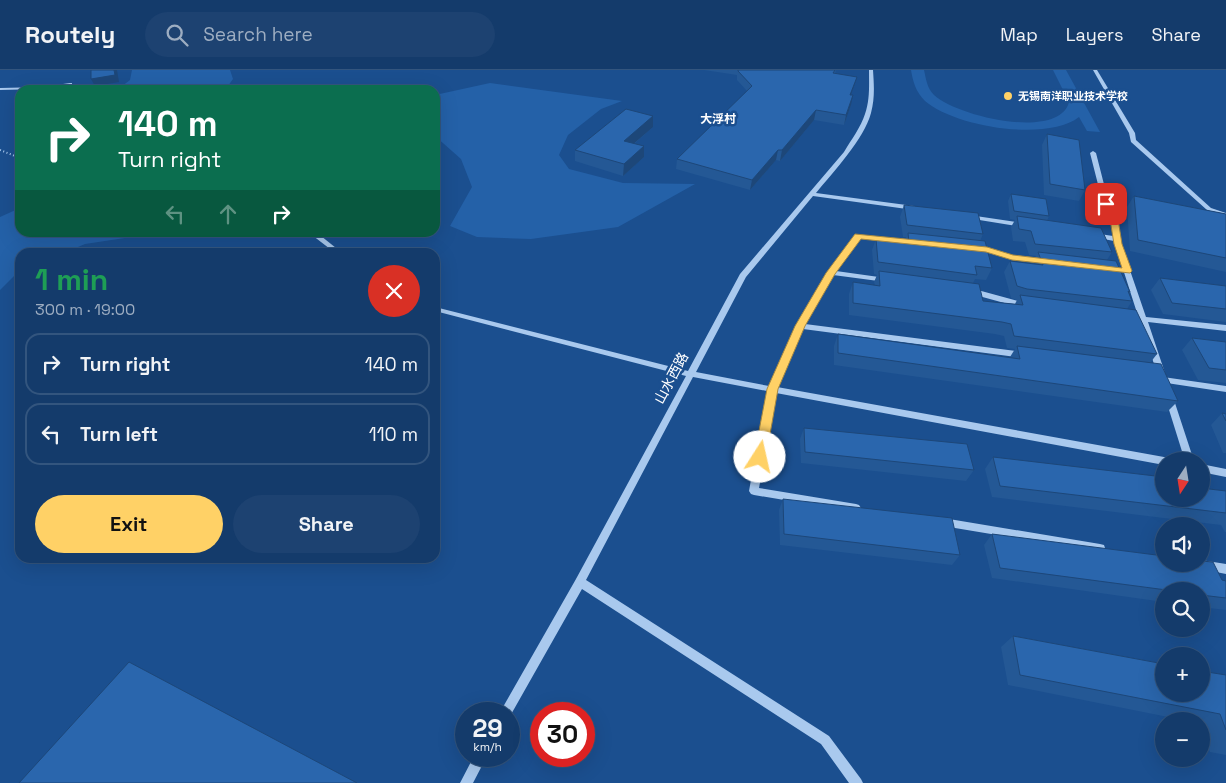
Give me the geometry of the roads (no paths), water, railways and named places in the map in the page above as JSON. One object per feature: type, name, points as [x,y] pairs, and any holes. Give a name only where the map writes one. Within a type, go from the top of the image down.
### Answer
[{"type":"street","name":"山水西路","points":[[512,702],[580,582],[742,276],[846,153],[860,130],[868,114],[872,92],[872,70]]},
{"type":"street","points":[[1095,70],[1132,133],[1133,141],[1209,208],[1226,215]]},
{"type":"street","points":[[63,85],[70,84]]},
{"type":"street","points":[[0,89],[15,89]]},
{"type":"street","points":[[1093,153],[1106,204],[1113,213],[1117,239],[1127,271],[1187,452]]},
{"type":"street","points":[[811,194],[926,210]]},
{"type":"street","points":[[964,216],[1031,226]]},
{"type":"street","points":[[1089,234],[1117,239]]},
{"type":"street","points":[[871,510],[754,491],[772,389],[800,326],[831,273],[858,236],[928,243]]},
{"type":"street","points":[[318,237],[333,248]]},
{"type":"street","points":[[968,248],[1050,262]]},
{"type":"street","points":[[1118,270],[1127,271]]},
{"type":"street","points":[[831,273],[890,281]]},
{"type":"street","points":[[959,290],[979,292],[1019,305],[1038,308]]},
{"type":"street","points":[[440,310],[690,374],[1155,460]]},
{"type":"street","points":[[1124,317],[1226,328]]},
{"type":"street","points":[[800,326],[1034,356]]},
{"type":"street","points":[[1151,372],[1226,389]]},
{"type":"street","points":[[1210,470],[1226,473]]},
{"type":"street","points":[[930,520],[1115,551]]},
{"type":"street","points":[[1210,566],[1226,569]]},
{"type":"street","points":[[580,582],[825,740],[857,783]]},
{"type":"street","points":[[466,783],[475,767]]},
{"type":"place","name":"无锡南洋职业技术学校","points":[[1008,96]]},
{"type":"district","name":"大浮村","points":[[718,119]]}]
